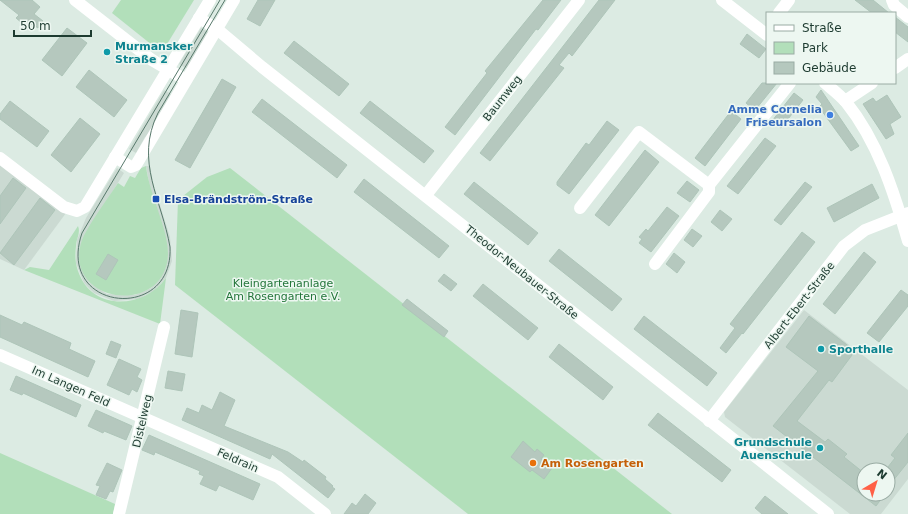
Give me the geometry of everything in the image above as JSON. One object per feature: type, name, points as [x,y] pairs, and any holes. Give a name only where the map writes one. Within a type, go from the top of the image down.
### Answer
[{"type":"street","points":[[75,0],[152,60],[186,80]]},
{"type":"street","points":[[0,158],[64,207],[77,211],[87,204],[210,0]]},
{"type":"street","points":[[115,157],[130,167],[136,165],[234,0]]},
{"type":"street","name":"Baumweg","points":[[426,195],[579,0]]},
{"type":"street","points":[[722,0],[766,32]]},
{"type":"street","points":[[780,12],[789,0]]},
{"type":"street","points":[[892,0],[894,5],[908,17]]},
{"type":"street","name":"Theodor-Neubauer-Straße","points":[[199,18],[217,29],[262,67],[828,514]]},
{"type":"street","points":[[896,67],[908,59]]},
{"type":"street","points":[[655,264],[709,192],[709,185],[789,84]]},
{"type":"street","points":[[826,84],[845,101],[868,137],[885,170],[904,214],[908,241]]},
{"type":"street","points":[[845,101],[870,84]]},
{"type":"street","points":[[580,208],[639,132],[709,185]]},
{"type":"street","name":"Albert-Ebert-Straße","points":[[709,421],[844,246],[865,230],[904,214]]},
{"type":"street","name":"Distelweg","points":[[119,514],[164,327]]},
{"type":"street","name":"Im Langen Feld","points":[[0,355],[143,417]]},
{"type":"street","name":"Feldrain","points":[[143,417],[278,478],[325,514]]},
{"type":"shaded area","points":[[201,28],[208,32],[187,69],[179,64]]},
{"type":"shaded area","points":[[164,90],[171,94],[158,116],[154,128],[145,137],[136,153],[129,149]]},
{"type":"shaded area","points":[[0,164],[66,213],[24,270],[0,259]]},
{"type":"shaded area","points":[[146,166],[150,166],[153,183],[170,237],[172,261],[166,278],[154,291],[138,299],[114,301],[94,293],[84,283],[76,263],[77,240],[86,218],[117,168],[124,173],[82,241],[80,249],[81,265],[90,283],[107,294],[135,295],[151,288],[165,269],[168,255],[166,240],[150,188]]},
{"type":"shaded area","name":"Grundschule Auenschule","points":[[804,310],[908,390],[908,479],[896,495],[896,462],[856,462],[856,502],[890,502],[881,514],[850,514],[725,417],[724,412]]},
{"type":"green space","points":[[121,0],[194,0],[164,49],[157,49],[112,13]]},
{"type":"green space","points":[[146,166],[167,245],[168,255],[163,275],[151,288],[135,295],[117,295],[100,290],[87,279],[80,264],[81,243],[83,237],[118,183],[124,187],[130,176],[135,178],[141,168]]},
{"type":"green space","name":"Kleingartenanlage Am Rosengarten e.V.","points":[[230,168],[672,514],[468,514],[175,285],[178,200],[207,177]]},
{"type":"green space","points":[[78,226],[79,231],[75,252],[77,268],[85,284],[95,294],[106,299],[119,302],[132,300],[145,296],[166,278],[160,324],[24,270],[30,267],[49,270]]},
{"type":"green space","points":[[0,453],[115,504],[113,514],[0,514]]},
{"type":"building","points":[[0,0],[32,0],[40,7],[34,14],[43,21],[38,28],[32,24],[28,28],[16,18],[19,15]]},
{"type":"building","points":[[258,0],[275,0],[260,26],[247,19]]},
{"type":"building","points":[[543,0],[561,0],[538,30],[536,29],[455,135],[445,127],[487,73],[485,71]]},
{"type":"building","points":[[599,0],[615,0],[572,56],[569,53],[559,65],[564,68],[490,161],[480,153]]},
{"type":"building","points":[[855,0],[873,0],[888,12],[871,12]]},
{"type":"building","points":[[896,18],[908,27],[908,42],[896,33]]},
{"type":"building","points":[[67,28],[87,43],[62,76],[42,60]]},
{"type":"building","points":[[747,34],[766,49],[759,58],[740,44]]},
{"type":"building","points":[[294,41],[349,84],[339,96],[284,53]]},
{"type":"building","points":[[89,70],[127,100],[114,117],[76,87]]},
{"type":"building","points":[[222,79],[236,87],[190,168],[175,160]]},
{"type":"building","points":[[762,83],[776,84],[756,109],[753,109],[746,103]]},
{"type":"building","points":[[821,90],[859,146],[851,151],[819,107],[822,104],[816,97]]},
{"type":"building","points":[[794,93],[803,100],[781,128],[772,121]]},
{"type":"building","points":[[887,95],[901,117],[890,124],[894,134],[886,139],[863,104],[873,98],[876,102]]},
{"type":"building","points":[[262,99],[347,165],[337,178],[252,112]]},
{"type":"building","points":[[10,101],[49,131],[37,147],[0,119],[0,114]]},
{"type":"building","points":[[370,101],[434,151],[424,163],[360,113]]},
{"type":"building","points":[[731,111],[741,119],[705,166],[695,158]]},
{"type":"building","points":[[80,118],[100,134],[71,172],[51,155]]},
{"type":"building","points":[[607,121],[619,130],[569,194],[557,185],[557,182],[586,143],[589,145]]},
{"type":"building","points":[[765,138],[776,146],[738,194],[727,186]]},
{"type":"building","points":[[645,150],[659,162],[609,226],[595,215]]},
{"type":"building","points":[[13,178],[26,188],[0,224],[0,196]]},
{"type":"building","points":[[364,179],[449,246],[439,258],[354,192]]},
{"type":"building","points":[[687,181],[699,190],[690,202],[677,193]]},
{"type":"building","points":[[474,182],[538,233],[528,245],[464,194]]},
{"type":"building","points":[[805,182],[812,187],[781,225],[774,220]]},
{"type":"building","points":[[872,184],[879,198],[834,222],[827,208]]},
{"type":"building","points":[[40,198],[55,210],[14,265],[0,253]]},
{"type":"building","points":[[667,207],[679,216],[651,252],[639,243],[642,239],[639,237],[646,229],[648,231]]},
{"type":"building","points":[[720,210],[732,219],[722,231],[711,222]]},
{"type":"building","points":[[692,229],[702,236],[693,247],[684,240]]},
{"type":"building","points":[[802,232],[815,242],[743,334],[742,333],[726,353],[720,348],[735,328],[730,324]]},
{"type":"building","points":[[559,249],[622,299],[612,311],[549,261]]},
{"type":"building","points":[[864,252],[876,262],[835,314],[823,304]]},
{"type":"building","points":[[674,253],[685,262],[677,273],[666,264]]},
{"type":"building","points":[[108,254],[118,260],[106,280],[96,274]]},
{"type":"building","points":[[444,274],[457,284],[451,291],[438,281]]},
{"type":"building","points":[[483,284],[538,328],[528,340],[473,296]]},
{"type":"building","points":[[901,290],[908,295],[908,306],[879,342],[867,333]]},
{"type":"building","points":[[407,299],[448,331],[444,337],[402,305]]},
{"type":"building","points":[[181,310],[198,313],[192,357],[175,354]]},
{"type":"building","points":[[0,315],[22,325],[24,322],[71,343],[69,349],[95,361],[88,377],[0,337]]},
{"type":"building","points":[[644,316],[717,373],[707,386],[634,329]]},
{"type":"building","points":[[809,316],[855,351],[832,382],[829,380],[797,421],[825,442],[828,439],[847,454],[844,457],[856,467],[856,490],[773,426],[818,371],[786,347]]},
{"type":"building","points":[[111,341],[121,345],[116,358],[106,354]]},
{"type":"building","points":[[559,344],[613,387],[603,400],[549,357]]},
{"type":"building","points":[[119,359],[141,369],[137,377],[142,380],[137,392],[132,389],[129,395],[107,385]]},
{"type":"building","points":[[168,371],[185,374],[182,391],[165,388]]},
{"type":"building","points":[[16,376],[81,405],[76,417],[23,393],[22,395],[10,390]]},
{"type":"building","points":[[220,392],[235,400],[224,426],[288,452],[303,462],[304,460],[326,477],[325,479],[335,489],[328,498],[272,454],[270,459],[182,420],[187,408],[199,413],[202,405],[212,410]]},
{"type":"building","points":[[96,410],[132,426],[126,440],[104,431],[103,433],[88,426]]},
{"type":"building","points":[[658,413],[731,470],[722,482],[648,425]]},
{"type":"building","points":[[908,433],[908,462],[896,477],[896,462],[892,462],[895,458],[891,455]]},
{"type":"building","points":[[149,435],[260,484],[253,500],[219,485],[216,491],[200,484],[204,476],[199,474],[200,471],[155,452],[154,455],[142,450]]},
{"type":"building","name":"Am Rosengarten","points":[[523,441],[535,452],[537,449],[544,455],[541,459],[552,468],[544,479],[532,470],[530,472],[511,457]]},
{"type":"building","points":[[107,463],[122,470],[113,492],[110,491],[106,499],[96,495],[100,486],[96,485]]},
{"type":"building","points":[[365,494],[376,503],[368,514],[344,514],[352,503],[356,506]]},
{"type":"building","points":[[765,496],[788,514],[762,514],[755,508]]},
{"type":"building","points":[[871,502],[879,502],[876,506]]},
{"type":"tram line","points":[[220,0],[82,233],[78,259],[85,279],[99,292],[117,298],[137,297],[154,288],[166,271],[170,247],[149,164],[151,131],[158,113],[225,0]]},
{"type":"place","name":"Murmansker Straße 2","points":[[107,52]]},
{"type":"place","name":"Amme Cornelia Friseursalon","points":[[830,115]]},
{"type":"place","name":"Elsa-Brändström-Straße","points":[[156,199]]},
{"type":"place","name":"Sporthalle","points":[[821,349]]},
{"type":"place","name":"Grundschule Auenschule","points":[[820,448]]},
{"type":"place","name":"Am Rosengarten","points":[[533,463]]}]
